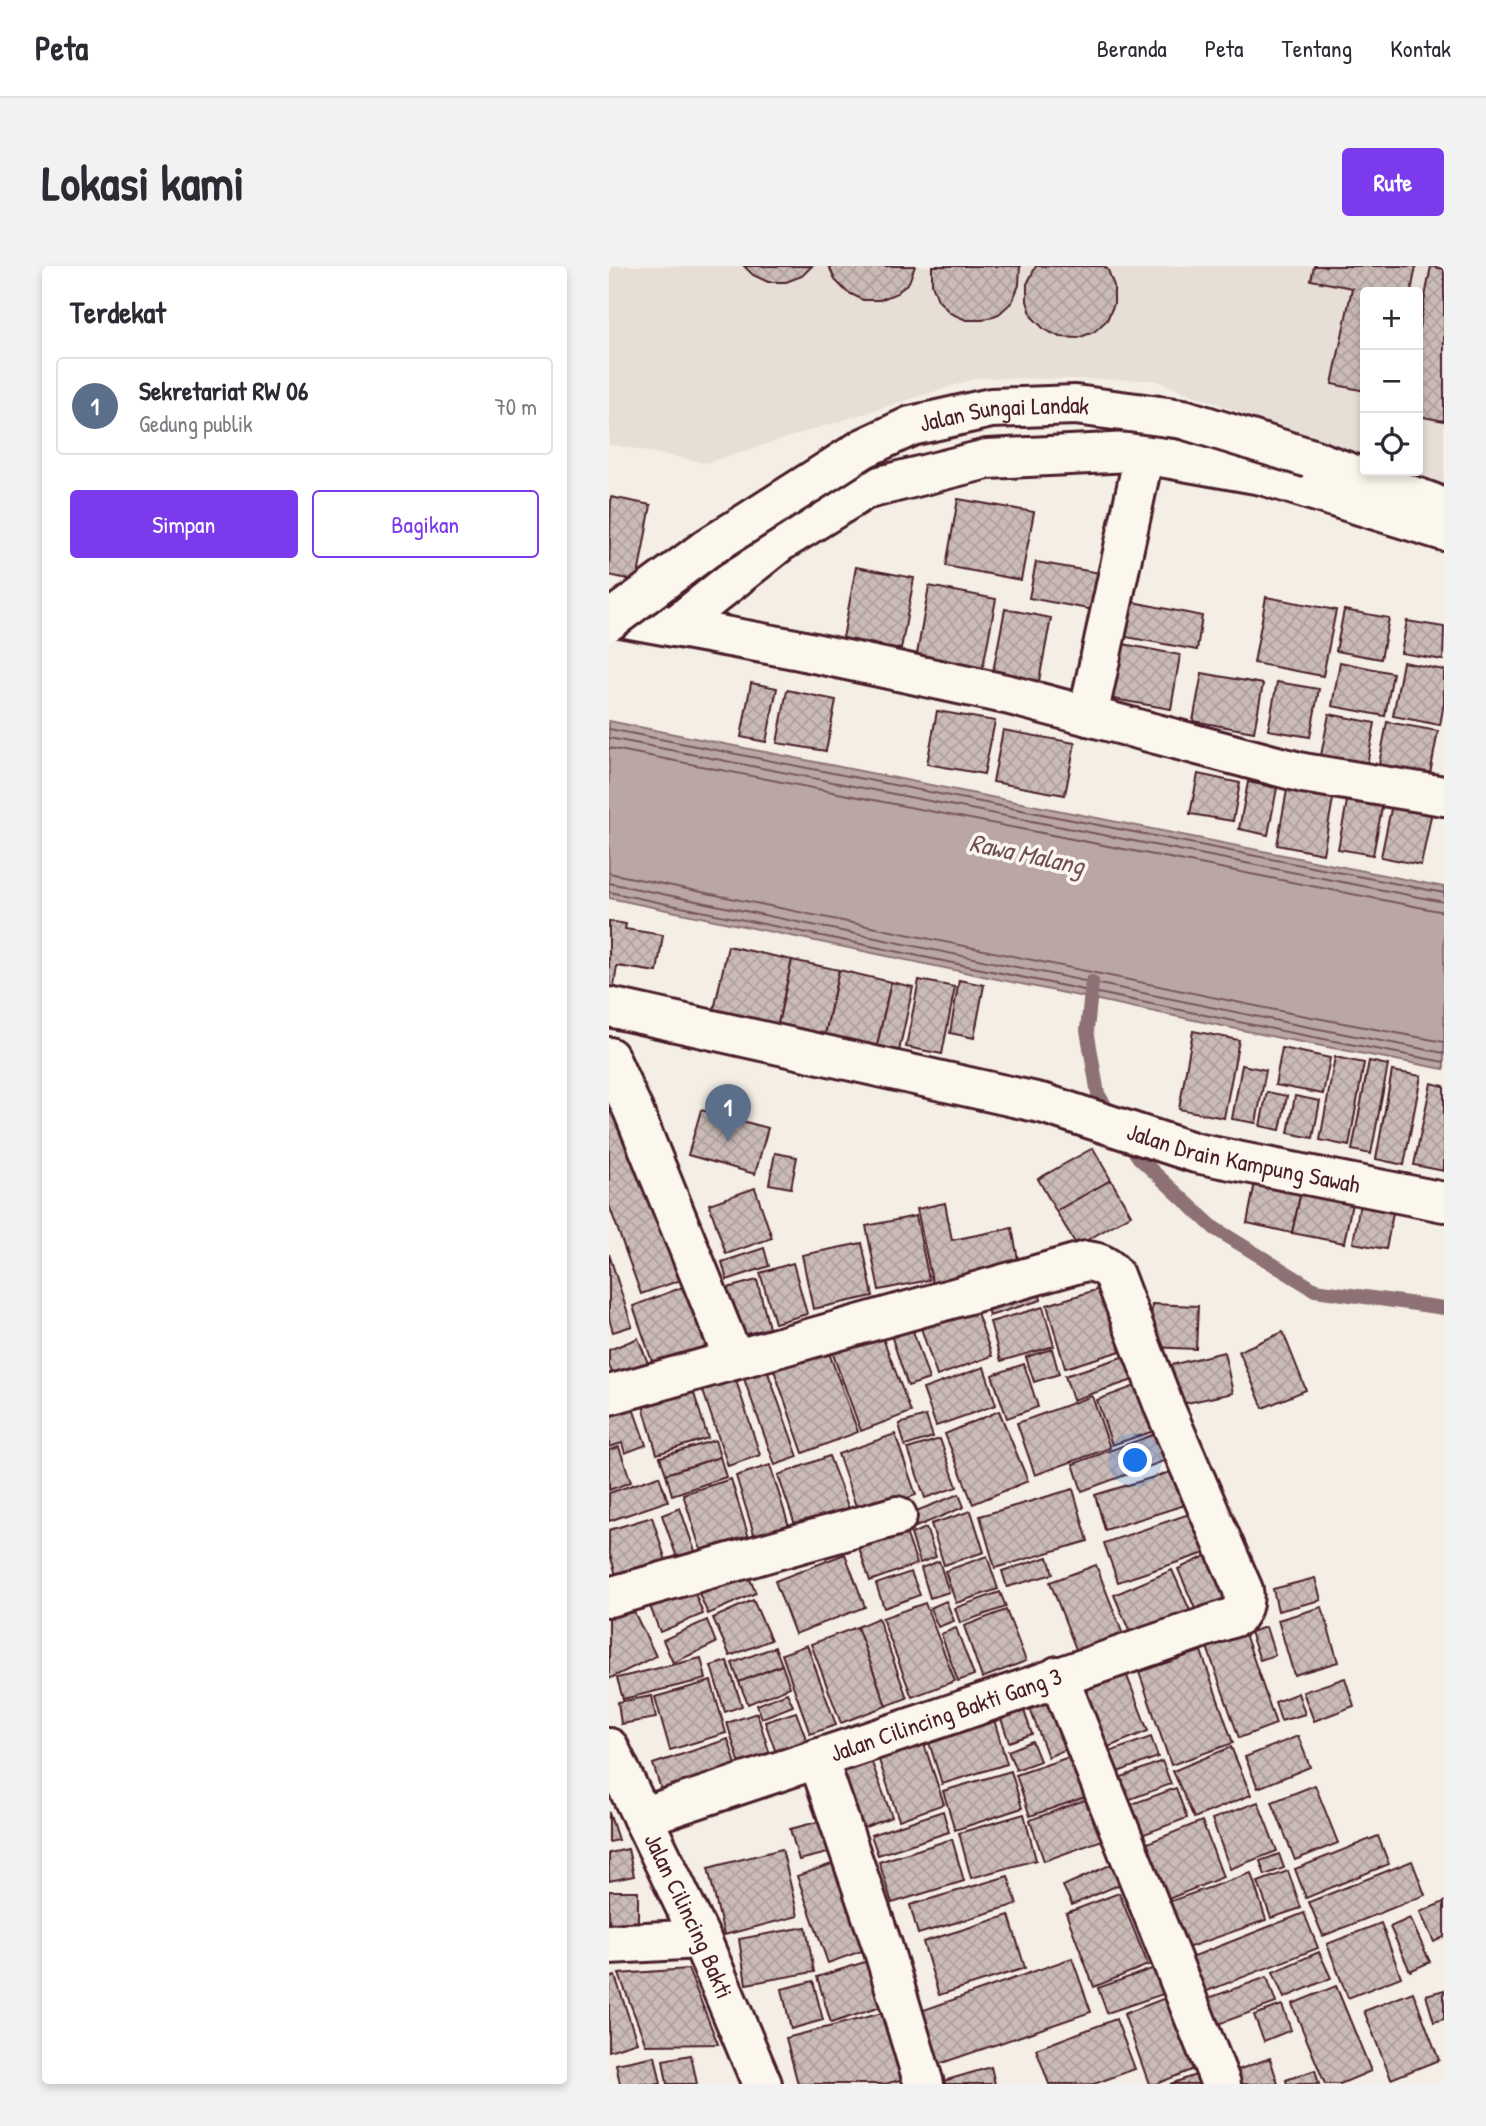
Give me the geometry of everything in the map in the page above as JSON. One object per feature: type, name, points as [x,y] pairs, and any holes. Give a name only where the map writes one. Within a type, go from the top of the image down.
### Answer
[{"type":"street","name":"Jalan Sungai Landak","points":[[609,621],[706,549],[864,448],[911,426],[991,408],[1075,405],[1183,419],[1309,458],[1444,507]]},
{"type":"street","points":[[674,627],[780,542],[864,490],[987,459],[1131,452],[1144,454],[1262,475],[1444,531]]},
{"type":"street","points":[[1088,716],[1144,454]]},
{"type":"street","points":[[609,615],[808,652],[1010,695],[1303,773],[1444,796]]},
{"type":"street","name":"Jalan Drain Kampung Sawah","points":[[617,1015],[1045,1104],[1196,1153],[1444,1202]]},
{"type":"street","points":[[609,1057],[734,1360],[609,1395]]},
{"type":"street","name":"Jalan Cilincing Bakti Gang 3","points":[[642,1817],[1237,1616],[1243,1604],[1243,1590],[1165,1409],[1114,1275],[1110,1269],[1100,1264],[1086,1261],[734,1360]]},
{"type":"street","points":[[609,1597],[897,1516]]},
{"type":"street","points":[[1058,1676],[1221,2084]]},
{"type":"street","name":"Jalan Cilincing Bakti","points":[[609,1748],[701,1939],[762,2084]]},
{"type":"street","points":[[818,1759],[883,1948],[924,2084]]},
{"type":"street","points":[[609,1944],[701,1939]]},
{"type":"shaded area","points":[[609,266],[1444,266],[1444,488],[1410,476],[1423,476],[1423,287],[1360,287],[1360,457],[1153,380],[978,378],[706,463],[609,444]]},
{"type":"water","name":"Rawa Malang","points":[[609,721],[1444,887],[1444,1069],[1285,1039],[609,898]]},
{"type":"building","points":[[744,266],[812,266],[802,276],[786,282],[768,282],[753,275]]},
{"type":"building","points":[[829,266],[915,266],[909,282],[897,293],[880,300],[863,300],[847,292],[835,280]]},
{"type":"building","points":[[932,266],[1020,266],[1019,285],[1012,302],[999,314],[983,320],[966,320],[950,313],[938,300],[932,284]]},
{"type":"building","points":[[1036,266],[1104,266],[1114,286],[1114,304],[1107,320],[1094,332],[1078,338],[1060,337],[1045,330],[1032,317],[1027,301],[1027,284]]},
{"type":"building","points":[[1314,266],[1416,266],[1412,287],[1360,287],[1360,390],[1332,384],[1352,288],[1311,280]]},
{"type":"building","points":[[1431,266],[1444,269],[1444,421],[1423,417],[1423,307]]},
{"type":"building","points":[[611,497],[651,505],[637,581],[609,575]]},
{"type":"building","points":[[958,499],[1034,512],[1021,580],[946,566]]},
{"type":"building","points":[[1036,562],[1106,574],[1099,611],[1029,598]]},
{"type":"building","points":[[856,567],[914,578],[901,649],[843,638]]},
{"type":"building","points":[[929,586],[996,599],[982,672],[916,660]]},
{"type":"building","points":[[1266,597],[1336,610],[1323,676],[1254,663]]},
{"type":"building","points":[[1128,601],[1202,616],[1197,650],[1121,636]]},
{"type":"building","points":[[1005,609],[1051,618],[1037,691],[991,682]]},
{"type":"building","points":[[1344,610],[1389,618],[1381,659],[1336,651]]},
{"type":"building","points":[[1407,621],[1444,627],[1443,660],[1401,653]]},
{"type":"building","points":[[1118,643],[1180,655],[1171,709],[1108,698]]},
{"type":"building","points":[[1340,662],[1393,673],[1385,716],[1332,706]]},
{"type":"building","points":[[1403,662],[1444,670],[1444,703],[1440,725],[1393,716]]},
{"type":"building","points":[[1202,673],[1263,684],[1254,732],[1193,721]]},
{"type":"building","points":[[1277,682],[1319,689],[1310,737],[1268,730]]},
{"type":"building","points":[[751,683],[777,688],[766,742],[741,737]]},
{"type":"building","points":[[787,690],[836,700],[826,751],[777,743]]},
{"type":"building","points":[[937,711],[995,721],[984,774],[927,764]]},
{"type":"building","points":[[1329,714],[1375,723],[1365,775],[1319,766]]},
{"type":"building","points":[[1387,722],[1438,731],[1428,785],[1377,775]]},
{"type":"building","points":[[1003,730],[1075,743],[1065,795],[993,782]]},
{"type":"building","points":[[1198,774],[1240,783],[1233,821],[1190,814]]},
{"type":"building","points":[[1289,779],[1335,788],[1323,854],[1277,845]]},
{"type":"building","points":[[1248,782],[1277,788],[1268,835],[1239,829]]},
{"type":"building","points":[[1349,791],[1384,797],[1373,855],[1338,849]]},
{"type":"building","points":[[1393,799],[1433,806],[1421,865],[1381,857]]},
{"type":"building","points":[[609,921],[626,924],[625,929],[663,935],[657,972],[617,966],[613,992],[609,991]]},
{"type":"building","points":[[728,946],[792,960],[778,1024],[714,1010]]},
{"type":"building","points":[[792,960],[839,970],[825,1035],[778,1024]]},
{"type":"building","points":[[839,970],[891,982],[877,1046],[825,1035]]},
{"type":"building","points":[[919,980],[955,987],[942,1054],[906,1047]]},
{"type":"building","points":[[959,980],[984,985],[974,1038],[950,1033]]},
{"type":"building","points":[[891,982],[913,987],[899,1051],[877,1046]]},
{"type":"building","points":[[1193,1031],[1239,1040],[1224,1118],[1179,1109]]},
{"type":"building","points":[[1282,1048],[1330,1058],[1323,1094],[1275,1085]]},
{"type":"building","points":[[1335,1057],[1364,1063],[1349,1146],[1320,1140]]},
{"type":"building","points":[[1369,1061],[1388,1065],[1371,1154],[1352,1150]]},
{"type":"building","points":[[1242,1065],[1266,1070],[1256,1123],[1232,1119]]},
{"type":"building","points":[[1392,1071],[1421,1076],[1404,1165],[1376,1159]]},
{"type":"building","points":[[1431,1083],[1444,1086],[1444,1171],[1414,1165]]},
{"type":"building","points":[[1267,1092],[1287,1096],[1280,1130],[1260,1126]]},
{"type":"building","points":[[1295,1096],[1320,1101],[1313,1138],[1288,1133]]},
{"type":"building","points":[[623,1108],[684,1279],[641,1294],[609,1205],[609,1113]]},
{"type":"building","points":[[701,1110],[768,1128],[755,1174],[688,1155]]},
{"type":"building","points":[[1093,1148],[1111,1180],[1056,1211],[1038,1179]]},
{"type":"building","points":[[775,1153],[797,1157],[791,1188],[769,1184]]},
{"type":"building","points":[[1111,1180],[1131,1215],[1077,1246],[1056,1211]]},
{"type":"building","points":[[1255,1182],[1301,1192],[1292,1233],[1247,1223]]},
{"type":"building","points":[[1363,1186],[1397,1193],[1386,1249],[1353,1243]]},
{"type":"building","points":[[755,1188],[772,1238],[726,1254],[709,1204]]},
{"type":"building","points":[[1301,1192],[1352,1203],[1344,1243],[1292,1233]]},
{"type":"building","points":[[945,1203],[952,1240],[1012,1228],[1020,1270],[933,1286],[917,1209]]},
{"type":"building","points":[[916,1216],[929,1280],[879,1290],[866,1226]]},
{"type":"building","points":[[862,1243],[873,1296],[813,1309],[802,1255]]},
{"type":"building","points":[[764,1248],[769,1266],[727,1280],[722,1262]]},
{"type":"building","points":[[609,1254],[632,1326],[613,1332],[609,1318]]},
{"type":"building","points":[[793,1263],[807,1314],[775,1323],[760,1273]]},
{"type":"building","points":[[757,1280],[769,1328],[733,1338],[720,1290]]},
{"type":"building","points":[[688,1285],[710,1350],[655,1370],[633,1306]]},
{"type":"building","points":[[1109,1286],[1127,1349],[1065,1368],[1047,1305]]},
{"type":"building","points":[[1039,1289],[1041,1300],[989,1316],[986,1304]]},
{"type":"building","points":[[973,1301],[992,1356],[937,1376],[918,1319]]},
{"type":"building","points":[[1152,1304],[1198,1306],[1196,1349],[1150,1347]]},
{"type":"building","points":[[1043,1307],[1054,1346],[1001,1361],[990,1322]]},
{"type":"building","points":[[909,1319],[929,1379],[908,1386],[888,1326]]},
{"type":"building","points":[[879,1328],[911,1412],[861,1431],[830,1346]]},
{"type":"building","points":[[1283,1332],[1306,1390],[1263,1408],[1239,1351]]},
{"type":"building","points":[[638,1338],[651,1371],[617,1385],[609,1365],[609,1350]]},
{"type":"building","points":[[1052,1349],[1059,1374],[1034,1382],[1026,1357]]},
{"type":"building","points":[[828,1350],[858,1432],[803,1453],[774,1370]]},
{"type":"building","points":[[1224,1352],[1233,1393],[1168,1407],[1159,1368]]},
{"type":"building","points":[[1131,1354],[1139,1378],[1073,1400],[1065,1376]]},
{"type":"building","points":[[1024,1364],[1038,1407],[1007,1418],[992,1375]]},
{"type":"building","points":[[766,1367],[798,1457],[775,1465],[743,1376]]},
{"type":"building","points":[[984,1367],[996,1405],[936,1426],[923,1389]]},
{"type":"building","points":[[735,1377],[760,1455],[728,1466],[702,1388]]},
{"type":"building","points":[[691,1384],[708,1438],[657,1454],[641,1399]]},
{"type":"building","points":[[1138,1385],[1154,1431],[1112,1445],[1097,1400]]},
{"type":"building","points":[[628,1394],[646,1445],[625,1453],[622,1443],[609,1447],[609,1399]]},
{"type":"building","points":[[1092,1396],[1110,1448],[1035,1475],[1017,1423]]},
{"type":"building","points":[[999,1411],[1028,1481],[973,1504],[945,1434]]},
{"type":"building","points":[[926,1416],[933,1437],[905,1446],[899,1424]]},
{"type":"building","points":[[895,1434],[916,1495],[859,1515],[838,1454]]},
{"type":"building","points":[[1155,1434],[1164,1461],[1082,1491],[1073,1464]]},
{"type":"building","points":[[940,1439],[957,1487],[925,1498],[908,1449]]},
{"type":"building","points":[[715,1440],[720,1457],[666,1474],[660,1457]]},
{"type":"building","points":[[619,1447],[631,1482],[609,1490],[609,1450]]},
{"type":"building","points":[[829,1456],[852,1517],[799,1536],[778,1475]]},
{"type":"building","points":[[720,1457],[726,1477],[672,1495],[666,1474]]},
{"type":"building","points":[[770,1465],[793,1539],[759,1550],[736,1476]]},
{"type":"building","points":[[1177,1470],[1188,1504],[1105,1530],[1095,1495]]},
{"type":"building","points":[[659,1476],[668,1501],[609,1521],[609,1493]]},
{"type":"building","points":[[731,1479],[752,1548],[705,1564],[683,1494]]},
{"type":"building","points":[[1073,1489],[1088,1541],[995,1568],[980,1516]]},
{"type":"building","points":[[959,1494],[964,1507],[911,1529],[906,1515]]},
{"type":"building","points":[[680,1508],[699,1563],[681,1569],[662,1515]]},
{"type":"building","points":[[971,1511],[984,1552],[944,1565],[931,1524]]},
{"type":"building","points":[[1192,1513],[1205,1553],[1118,1582],[1104,1543]]},
{"type":"building","points":[[652,1517],[669,1570],[619,1585],[609,1551],[609,1530]]},
{"type":"building","points":[[902,1521],[917,1564],[870,1581],[855,1536]]},
{"type":"building","points":[[926,1528],[936,1557],[920,1563],[911,1534]]},
{"type":"building","points":[[1212,1553],[1234,1602],[1199,1618],[1178,1569]]},
{"type":"building","points":[[845,1554],[865,1607],[795,1634],[775,1581]]},
{"type":"building","points":[[987,1556],[998,1589],[956,1603],[945,1571]]},
{"type":"building","points":[[1048,1557],[1053,1574],[1007,1587],[1002,1571]]},
{"type":"building","points":[[939,1561],[949,1592],[930,1598],[921,1568]]},
{"type":"building","points":[[1096,1565],[1125,1640],[1079,1657],[1050,1582]]},
{"type":"building","points":[[745,1568],[756,1593],[708,1614],[697,1589]]},
{"type":"building","points":[[1172,1570],[1192,1615],[1133,1640],[1114,1595]]},
{"type":"building","points":[[911,1572],[920,1595],[884,1608],[876,1584]]},
{"type":"building","points":[[1315,1578],[1321,1600],[1278,1611],[1273,1589]]},
{"type":"building","points":[[691,1583],[703,1614],[660,1632],[648,1601]]},
{"type":"building","points":[[1000,1592],[1006,1607],[960,1623],[955,1608]]},
{"type":"building","points":[[753,1600],[771,1640],[730,1656],[713,1618]]},
{"type":"building","points":[[946,1601],[954,1621],[938,1627],[930,1608]]},
{"type":"building","points":[[925,1603],[955,1681],[912,1697],[882,1618]]},
{"type":"building","points":[[630,1604],[656,1656],[609,1679],[609,1614]]},
{"type":"building","points":[[1322,1607],[1338,1662],[1294,1675],[1278,1620]]},
{"type":"building","points":[[1006,1610],[1026,1661],[982,1678],[964,1626]]},
{"type":"building","points":[[878,1618],[907,1698],[886,1706],[857,1627]]},
{"type":"building","points":[[707,1620],[716,1643],[673,1663],[663,1640]]},
{"type":"building","points":[[857,1627],[886,1706],[841,1723],[811,1644]]},
{"type":"building","points":[[1266,1627],[1275,1655],[1260,1660],[1250,1632]]},
{"type":"building","points":[[956,1628],[974,1675],[958,1681],[941,1634]]},
{"type":"building","points":[[1244,1631],[1276,1724],[1239,1738],[1206,1644]]},
{"type":"building","points":[[807,1645],[836,1725],[810,1734],[782,1654]]},
{"type":"building","points":[[775,1647],[782,1665],[739,1682],[732,1663]]},
{"type":"building","points":[[1201,1651],[1233,1743],[1171,1765],[1139,1672]]},
{"type":"building","points":[[701,1658],[706,1679],[623,1699],[617,1678]]},
{"type":"building","points":[[727,1661],[742,1706],[725,1712],[711,1666]]},
{"type":"building","points":[[782,1665],[790,1687],[748,1704],[739,1682]]},
{"type":"building","points":[[1124,1668],[1148,1731],[1096,1752],[1071,1689]]},
{"type":"building","points":[[1345,1678],[1354,1706],[1314,1721],[1303,1692]]},
{"type":"building","points":[[711,1681],[726,1733],[670,1750],[655,1697]]},
{"type":"building","points":[[1056,1686],[1078,1744],[1048,1757],[1026,1698]]},
{"type":"building","points":[[787,1693],[793,1706],[762,1718],[757,1705]]},
{"type":"building","points":[[1298,1693],[1305,1714],[1281,1721],[1275,1702]]},
{"type":"building","points":[[652,1696],[656,1718],[621,1724],[618,1702]]},
{"type":"building","points":[[1020,1699],[1032,1734],[1009,1742],[997,1707]]},
{"type":"building","points":[[796,1712],[811,1752],[780,1764],[765,1722]]},
{"type":"building","points":[[757,1713],[773,1764],[743,1774],[727,1723]]},
{"type":"building","points":[[993,1716],[1007,1764],[942,1784],[927,1736]]},
{"type":"building","points":[[1298,1736],[1310,1767],[1258,1788],[1245,1757]]},
{"type":"building","points":[[1151,1737],[1158,1757],[1105,1777],[1098,1756]]},
{"type":"building","points":[[922,1738],[944,1804],[899,1820],[877,1754]]},
{"type":"building","points":[[728,1739],[739,1774],[664,1799],[653,1764]]},
{"type":"building","points":[[1032,1741],[1040,1761],[1016,1770],[1008,1751]]},
{"type":"building","points":[[1231,1747],[1251,1795],[1194,1818],[1173,1771]]},
{"type":"building","points":[[868,1752],[892,1817],[850,1833],[826,1768]]},
{"type":"building","points":[[1078,1754],[1091,1795],[1030,1816],[1016,1775]]},
{"type":"building","points":[[1162,1761],[1171,1784],[1117,1804],[1109,1782]]},
{"type":"building","points":[[1011,1771],[1022,1808],[955,1830],[943,1791]]},
{"type":"building","points":[[1315,1785],[1338,1843],[1295,1860],[1272,1802]]},
{"type":"building","points":[[1176,1788],[1187,1818],[1131,1839],[1121,1808]]},
{"type":"building","points":[[1093,1797],[1108,1838],[1044,1861],[1030,1820]]},
{"type":"building","points":[[1258,1802],[1277,1851],[1230,1869],[1212,1819]]},
{"type":"building","points":[[943,1811],[949,1832],[878,1855],[871,1835]]},
{"type":"building","points":[[609,1812],[618,1840],[609,1842]]},
{"type":"building","points":[[1024,1814],[1036,1860],[971,1878],[959,1833]]},
{"type":"building","points":[[829,1819],[836,1851],[799,1860],[790,1829]]},
{"type":"building","points":[[1202,1821],[1223,1877],[1161,1902],[1140,1846]]},
{"type":"building","points":[[1378,1836],[1389,1864],[1306,1898],[1295,1869]]},
{"type":"building","points":[[952,1839],[964,1881],[892,1903],[879,1862]]},
{"type":"building","points":[[628,1849],[634,1876],[609,1881],[609,1853]]},
{"type":"building","points":[[782,1849],[798,1916],[724,1935],[708,1868]]},
{"type":"building","points":[[1279,1854],[1284,1868],[1265,1875],[1260,1861]]},
{"type":"building","points":[[843,1860],[873,1947],[828,1963],[797,1876]]},
{"type":"building","points":[[1121,1860],[1130,1880],[1072,1905],[1063,1886]]},
{"type":"building","points":[[1412,1861],[1425,1895],[1323,1936],[1309,1902]]},
{"type":"building","points":[[1288,1871],[1301,1908],[1271,1918],[1258,1882]]},
{"type":"building","points":[[1251,1873],[1266,1920],[1184,1949],[1168,1902]]},
{"type":"building","points":[[1008,1876],[1017,1904],[918,1934],[910,1905]]},
{"type":"building","points":[[609,1891],[638,1891],[638,1932],[609,1933]]},
{"type":"building","points":[[1119,1893],[1148,1965],[1094,1987],[1066,1913]]},
{"type":"building","points":[[1444,1902],[1444,1937],[1434,1942],[1420,1912]]},
{"type":"building","points":[[1304,1913],[1318,1948],[1197,1995],[1184,1960]]},
{"type":"building","points":[[1009,1915],[1025,1968],[939,1995],[923,1942]]},
{"type":"building","points":[[1410,1918],[1430,1962],[1410,1971],[1390,1927]]},
{"type":"building","points":[[1381,1923],[1401,1977],[1348,1998],[1327,1944]]},
{"type":"building","points":[[806,1927],[814,1972],[746,1984],[739,1939]]},
{"type":"building","points":[[1319,1952],[1331,1978],[1284,1998],[1273,1972]]},
{"type":"building","points":[[881,1957],[896,2002],[831,2023],[817,1977]]},
{"type":"building","points":[[1072,1958],[1091,2012],[936,2065],[918,2012]]},
{"type":"building","points":[[1160,1966],[1169,1992],[1107,2013],[1098,1988]]},
{"type":"building","points":[[688,1969],[718,2044],[646,2045],[619,1974]]},
{"type":"building","points":[[615,1976],[637,2042],[609,2051],[609,1978]]},
{"type":"building","points":[[1267,1977],[1276,2003],[1210,2027],[1200,2001]]},
{"type":"building","points":[[813,1981],[823,2020],[791,2029],[782,1989]]},
{"type":"building","points":[[1336,1986],[1371,2071],[1340,2084],[1325,2084],[1292,2004]]},
{"type":"building","points":[[1444,1990],[1444,2019],[1434,2022],[1426,1995]]},
{"type":"building","points":[[1413,1992],[1439,2060],[1391,2079],[1364,2011]]},
{"type":"building","points":[[1173,1995],[1199,2067],[1156,2084],[1149,2084],[1124,2014]]},
{"type":"building","points":[[1282,2005],[1291,2030],[1264,2041],[1254,2015]]},
{"type":"building","points":[[894,2010],[911,2077],[885,2084],[798,2084],[786,2038]]},
{"type":"building","points":[[1116,2019],[1135,2069],[1094,2084],[1049,2084],[1036,2049]]},
{"type":"building","points":[[691,2055],[697,2084],[667,2084],[663,2060]]},
{"type":"building","points":[[655,2056],[661,2084],[620,2084],[616,2064]]},
{"type":"building","points":[[1270,2058],[1278,2084],[1236,2084],[1232,2072]]},
{"type":"building","points":[[991,2067],[995,2084],[940,2084],[940,2082]]},
{"type":"building","points":[[1315,2070],[1319,2084],[1287,2084],[1286,2080]]},
{"type":"building","points":[[1207,2071],[1211,2084],[1170,2084]]},
{"type":"waterway","points":[[1092,982],[1087,1030],[1098,1094],[1112,1117]]},
{"type":"waterway","points":[[1127,1140],[1139,1158],[1214,1228],[1315,1290],[1444,1308]]},
{"type":"place","name":"Sekretariat RW 06","points":[[728,1142]]}]
